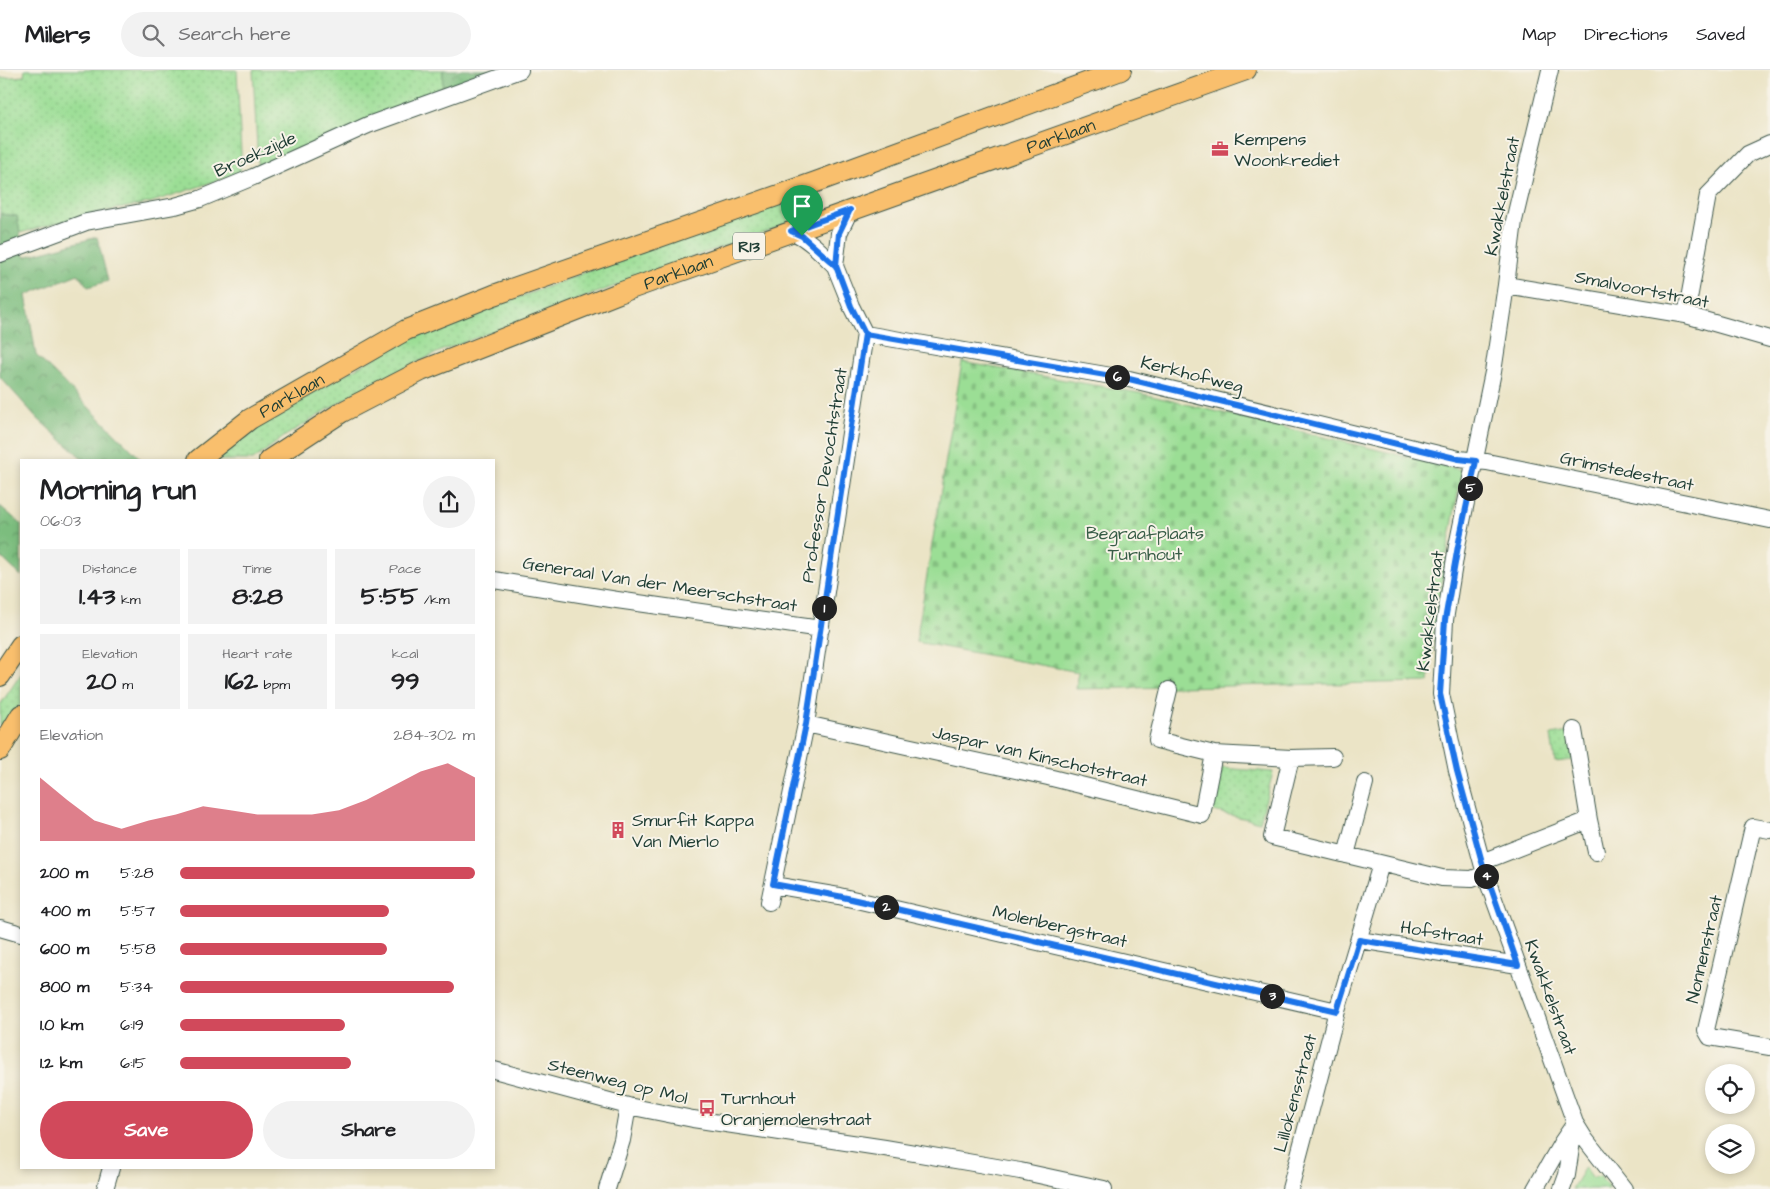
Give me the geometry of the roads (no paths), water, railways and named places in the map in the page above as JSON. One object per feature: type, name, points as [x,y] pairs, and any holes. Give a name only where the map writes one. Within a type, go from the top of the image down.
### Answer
[{"type":"main road","name":"Parklaan","points":[[199,459],[250,419],[406,330],[494,295],[816,182],[1121,70]]},
{"type":"main road","name":"Parklaan","points":[[270,459],[342,412],[421,371],[619,293],[1246,70]]},
{"type":"main road","points":[[0,676],[20,646]]},
{"type":"main road","points":[[0,750],[20,717]]},
{"type":"street","name":"Broekzijde","points":[[0,254],[86,222],[175,206],[200,199],[253,178],[368,124],[520,70]]},
{"type":"street","name":"Kwakkelstraat","points":[[1550,70],[1514,220],[1494,372],[1458,546],[1445,620],[1440,694],[1457,771],[1484,868],[1575,1123],[1585,1139],[1624,1189]]},
{"type":"street","points":[[1686,315],[1708,195],[1748,154],[1770,144]]},
{"type":"street","points":[[850,210],[839,233],[836,266],[851,306],[865,334]]},
{"type":"street","points":[[791,231],[810,242],[836,266]]},
{"type":"street","name":"Smalvoortstraat","points":[[1506,285],[1686,315],[1769,338]]},
{"type":"street","name":"Kerkhofweg","points":[[865,334],[1129,379],[1459,459],[1476,461]]},
{"type":"street","name":"Professor Devochtstraat","points":[[769,902],[806,724],[865,334]]},
{"type":"street","name":"Grimstedestraat","points":[[1476,461],[1770,520]]},
{"type":"street","name":"Generaal Van der Meerschstraat","points":[[495,580],[617,600],[821,629]]},
{"type":"street","points":[[1169,690],[1157,740],[1214,754],[1291,758],[1333,757]]},
{"type":"street","name":"Jaspar van Kinschotstraat","points":[[806,724],[1039,774],[1202,815],[1214,754]]},
{"type":"street","points":[[1574,730],[1596,852]]},
{"type":"street","points":[[1291,758],[1272,837],[1442,878],[1472,879],[1484,868],[1589,820]]},
{"type":"street","points":[[1349,856],[1365,783]]},
{"type":"street","name":"Nonnenstraat","points":[[1770,830],[1753,827],[1706,1030],[1710,1038],[1770,1047]]},
{"type":"street","name":"Lillokensstraat","points":[[1290,1189],[1337,1011],[1381,864]]},
{"type":"street","name":"Molenbergstraat","points":[[773,884],[838,896],[1337,1011]]},
{"type":"street","points":[[0,928],[20,934]]},
{"type":"street","name":"Hofstraat","points":[[1359,940],[1518,965]]},
{"type":"street","name":"Steenweg op Mol","points":[[495,1070],[628,1106],[693,1119],[856,1143],[1010,1169],[1059,1184],[1104,1189]]},
{"type":"street","points":[[606,1189],[622,1140],[628,1106]]},
{"type":"street","points":[[1535,1189],[1575,1123]]},
{"type":"street","points":[[1562,1189],[1567,1175],[1575,1123]]},
{"type":"street","points":[[105,1189],[111,1169]]},
{"type":"place","name":"Kempens Woonkrediet","points":[[1220,149]]},
{"type":"place","name":"Smurfit Kappa Van Mierlo","points":[[618,830]]},
{"type":"place","name":"Turnhout Oranjemolenstraat","points":[[707,1108]]},
{"type":"park label","name":"Begraafplaats Turnhout","points":[[1145,543]]}]
